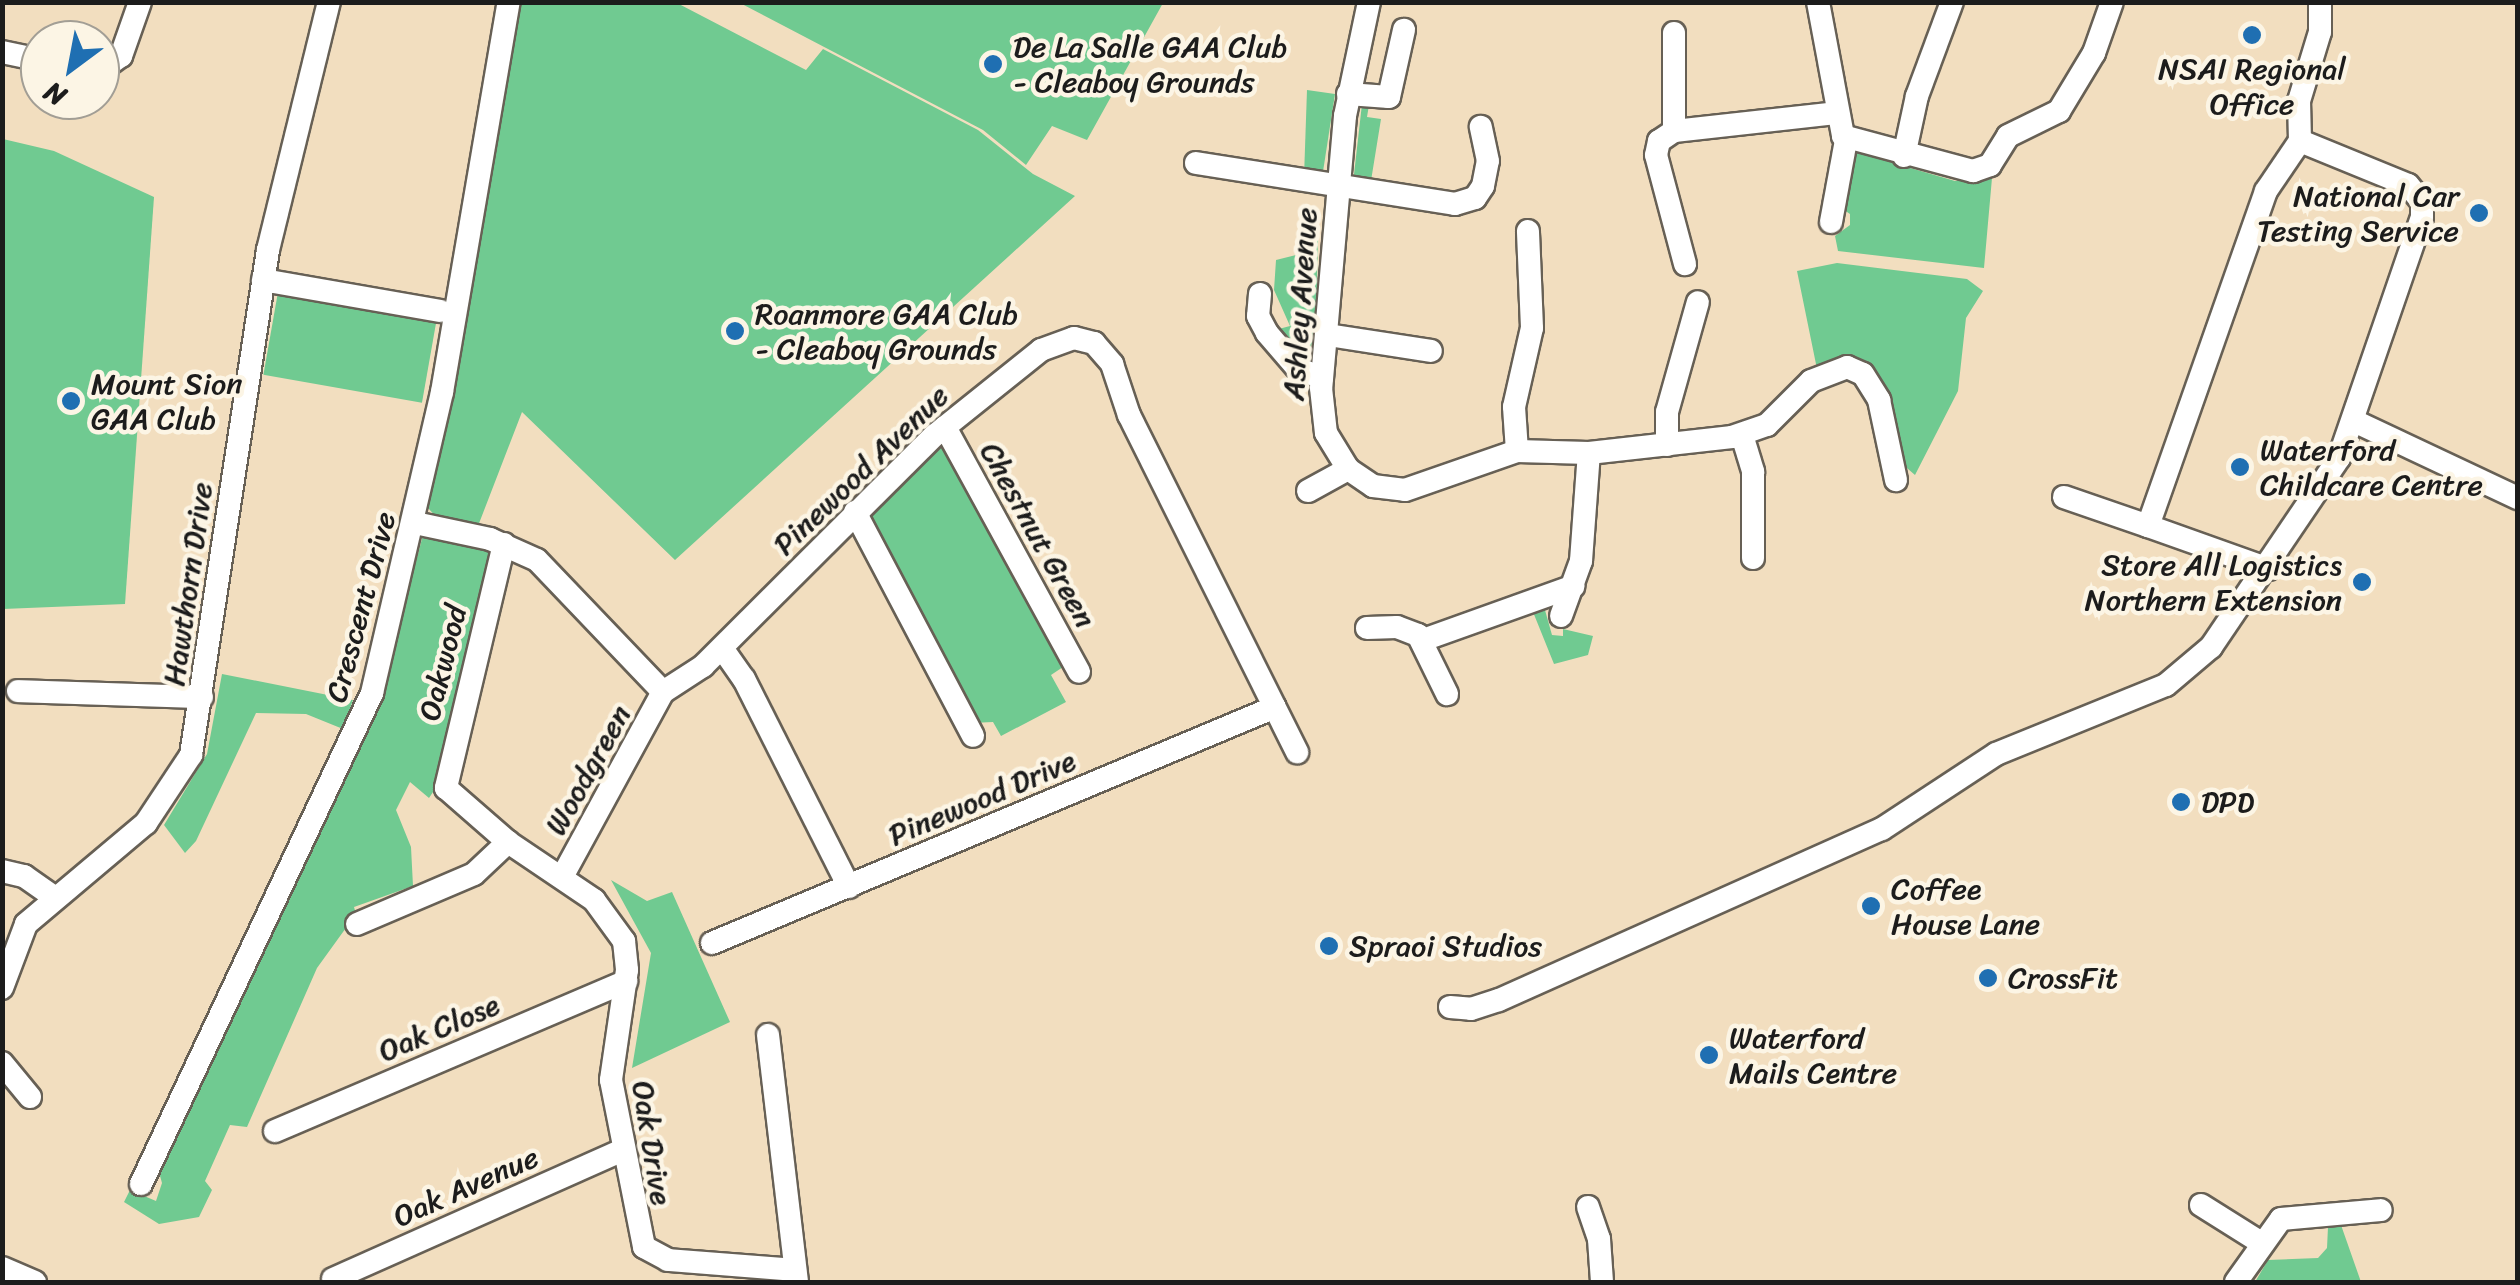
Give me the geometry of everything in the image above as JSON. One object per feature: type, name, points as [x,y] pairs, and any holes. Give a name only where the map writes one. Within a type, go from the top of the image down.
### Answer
[{"type":"street","points":[[120,57],[140,2]]},
{"type":"street","name":"Hawthorn Drive","points":[[2,988],[20,934],[54,897],[157,810],[191,755],[263,280],[329,2]]},
{"type":"street","name":"Crescent Drive","points":[[141,1184],[360,726],[415,523],[509,2]]},
{"type":"street","name":"Ashley Avenue","points":[[1348,470],[1326,433],[1322,378],[1348,94],[1369,2]]},
{"type":"street","points":[[1818,2],[1836,113],[1846,140],[1830,222]]},
{"type":"street","points":[[1904,156],[1917,96],[1952,2]]},
{"type":"street","points":[[1846,140],[1967,171],[1988,167],[2008,136],[2059,111],[2094,53],[2112,2]]},
{"type":"street","points":[[2148,526],[2266,191],[2300,141],[2300,101],[2320,32],[2320,4]]},
{"type":"street","points":[[1348,94],[1390,96],[1404,30]]},
{"type":"street","points":[[1674,33],[1674,131]]},
{"type":"street","points":[[1686,264],[1656,155],[1662,137],[1674,131],[1836,113]]},
{"type":"street","points":[[1196,163],[1441,205],[1470,201],[1487,171],[1481,127]]},
{"type":"street","points":[[1450,1007],[1472,1009],[1499,1000],[1857,840],[1996,754],[2166,686],[2211,647],[2323,488],[2354,421],[2420,228],[2422,202],[2399,180],[2300,141]]},
{"type":"street","points":[[1517,451],[1514,407],[1532,328],[1528,230]]},
{"type":"street","points":[[263,280],[440,311]]},
{"type":"street","points":[[1260,294],[1263,327],[1297,368],[1322,378]]},
{"type":"street","points":[[1667,445],[1667,412],[1698,302]]},
{"type":"street","points":[[1328,335],[1432,351]]},
{"type":"street","name":"Pinewood Avenue","points":[[664,692],[722,648],[945,427],[1052,344],[1081,338],[1101,348],[1297,752]]},
{"type":"street","points":[[1308,492],[1348,470],[1373,486],[1405,490],[1517,451],[1589,453],[1742,435],[1774,420],[1811,381],[1840,367],[1863,374],[1879,400],[1896,480]]},
{"type":"street","points":[[2354,421],[2518,498]]},
{"type":"street","name":"Chestnut Green","points":[[945,427],[1079,672]]},
{"type":"street","points":[[1742,435],[1753,472],[1753,558]]},
{"type":"street","points":[[1561,616],[1574,586],[1589,453]]},
{"type":"street","points":[[2064,497],[2269,569]]},
{"type":"street","points":[[855,512],[973,736]]},
{"type":"street","points":[[415,523],[504,544],[546,567],[664,692]]},
{"type":"street","name":"Oakwood","points":[[452,796],[446,776],[504,544]]},
{"type":"street","points":[[1422,640],[1574,586]]},
{"type":"street","points":[[1367,628],[1396,626],[1422,640],[1447,694]]},
{"type":"street","points":[[722,648],[744,679],[848,886]]},
{"type":"street","points":[[18,691],[202,696]]},
{"type":"street","name":"Woodgreen","points":[[562,878],[664,692]]},
{"type":"street","name":"Pinewood Drive","points":[[712,944],[1275,708]]},
{"type":"street","name":"Oak Drive","points":[[452,796],[508,842],[562,878],[614,923],[626,948],[626,981],[610,1066],[636,1228],[648,1252],[677,1261],[796,1276],[768,1036]]},
{"type":"street","points":[[356,924],[474,874],[508,842]]},
{"type":"street","points":[[2,870],[24,876],[54,897]]},
{"type":"street","name":"Oak Close","points":[[275,1131],[626,981]]},
{"type":"street","points":[[2,1063],[30,1097]]},
{"type":"street","name":"Oak Avenue","points":[[333,1279],[624,1150]]},
{"type":"street","points":[[2197,1204],[2260,1242]]},
{"type":"street","points":[[1588,1207],[1600,1238],[1602,1282]]},
{"type":"street","points":[[2236,1282],[2260,1242],[2290,1216],[2380,1210]]},
{"type":"street","points":[[2,1268],[35,1282]]},
{"type":"green space","name":"Roanmore GAA Club - Cleaboy Grounds","points":[[518,3],[677,3],[806,70],[823,49],[978,130],[1033,174],[1075,196],[675,560],[522,412],[478,526],[440,521],[428,508]]},
{"type":"green space","name":"De La Salle GAA Club - Cleaboy Grounds","points":[[740,3],[1163,3],[1087,140],[1052,126],[1026,165],[983,130]]},
{"type":"green space","points":[[1307,90],[1335,94],[1322,178],[1304,177]]},
{"type":"green space","points":[[1362,104],[1369,105],[1367,117],[1381,119],[1370,187],[1353,183]]},
{"type":"green space","name":"Mount Sion GAA Club","points":[[3,139],[54,151],[154,197],[125,604],[3,609]]},
{"type":"green space","points":[[1852,151],[1955,181],[1992,178],[1984,268],[1838,251],[1835,236],[1850,225],[1850,214],[1838,206]]},
{"type":"green space","points":[[1308,235],[1318,236],[1316,331],[1305,364],[1275,330],[1290,326],[1274,290],[1276,260],[1304,253]]},
{"type":"green space","points":[[1837,263],[1967,279],[1983,291],[1966,318],[1958,391],[1915,475],[1893,456],[1888,406],[1864,362],[1817,369],[1797,271]]},
{"type":"green space","points":[[278,292],[437,320],[422,403],[263,375]]},
{"type":"green space","points":[[936,445],[950,453],[1063,667],[1051,675],[1066,702],[1001,736],[993,722],[972,723],[865,514]]},
{"type":"green space","points":[[423,535],[482,546],[492,556],[435,789],[429,798],[410,782],[396,810],[411,847],[413,886],[354,907],[356,914],[317,968],[247,1127],[230,1125],[205,1181],[212,1190],[199,1217],[159,1224],[124,1202],[130,1190],[156,1201],[162,1183],[157,1165],[375,715]]},
{"type":"green space","points":[[1543,603],[1552,635],[1563,636],[1563,629],[1593,636],[1588,655],[1554,664],[1531,607]]},
{"type":"green space","points":[[222,674],[353,700],[343,729],[306,714],[256,713],[196,841],[185,853],[164,825],[207,754]]},
{"type":"green space","points":[[611,880],[647,901],[672,892],[730,1022],[632,1068],[651,953]]},
{"type":"green space","points":[[2341,1225],[2361,1282],[2255,1282],[2268,1260],[2318,1258],[2327,1248],[2328,1227]]},
{"type":"place","name":"NSAI Regional Office","points":[[2252,35]]},
{"type":"place","name":"De La Salle GAA Club - Cleaboy Grounds","points":[[993,64]]},
{"type":"place","name":"National Car Testing Service","points":[[2479,213]]},
{"type":"place","name":"Roanmore GAA Club - Cleaboy Grounds","points":[[735,331]]},
{"type":"place","name":"Mount Sion GAA Club","points":[[71,401]]},
{"type":"place","name":"Waterford Childcare Centre","points":[[2240,467]]},
{"type":"place","name":"Store All Logistics Northern Extension","points":[[2362,582]]},
{"type":"place","name":"DPD","points":[[2181,802]]},
{"type":"place","name":"Coffee House Lane","points":[[1871,906]]},
{"type":"place","name":"Spraoi Studios","points":[[1329,946]]},
{"type":"place","name":"CrossFit","points":[[1988,978]]},
{"type":"place","name":"Waterford Mails Centre","points":[[1709,1055]]}]
